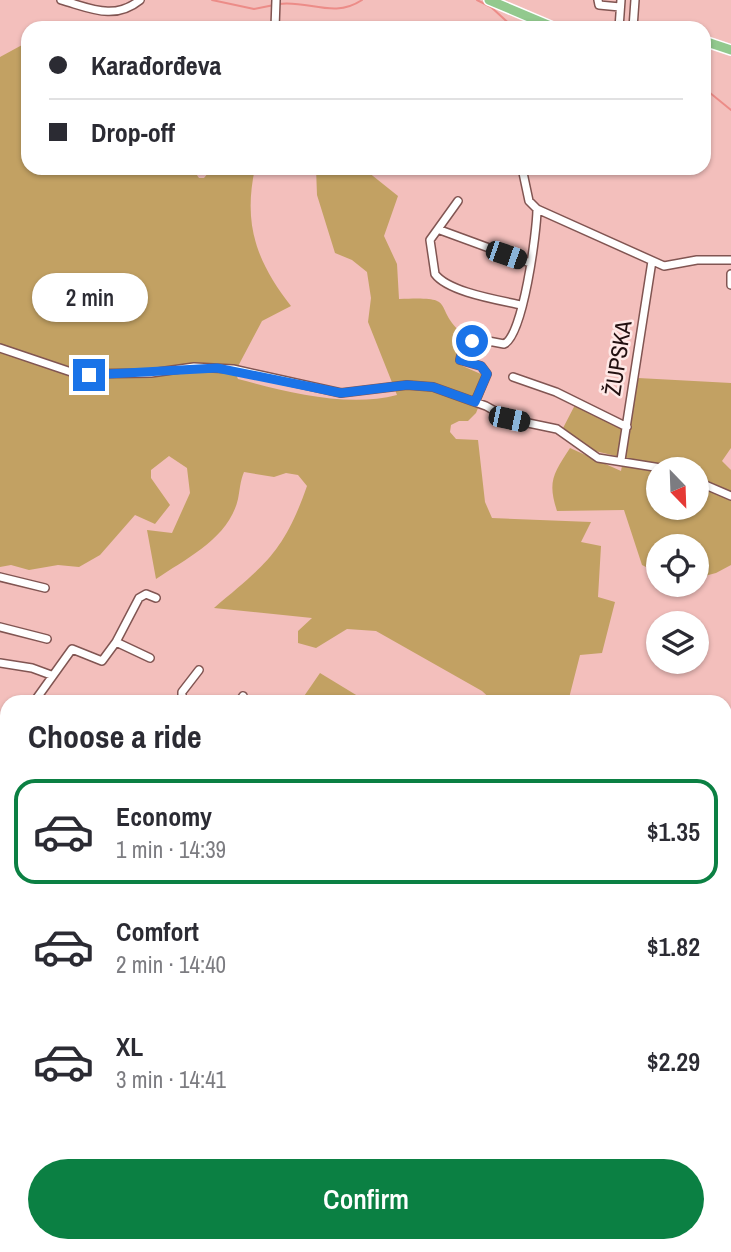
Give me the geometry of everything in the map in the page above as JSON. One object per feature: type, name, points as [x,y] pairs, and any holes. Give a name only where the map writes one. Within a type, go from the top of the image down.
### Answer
[{"type":"main road","points":[[489,0],[500,2],[529,21]]},
{"type":"main road","points":[[711,43],[731,50]]},
{"type":"street","points":[[61,0],[110,13],[126,10],[140,0]]},
{"type":"street","points":[[598,0],[599,5],[621,4]]},
{"type":"street","points":[[634,21],[635,0]]},
{"type":"street","points":[[275,21],[276,3]]},
{"type":"street","points":[[523,175],[529,201],[537,209],[664,266],[697,260],[731,260]]},
{"type":"street","points":[[458,201],[448,213],[440,230],[430,240],[433,269],[437,278],[466,291],[521,305]]},
{"type":"street","points":[[475,402],[487,374],[481,366],[460,360],[464,344],[483,340],[509,343],[519,322],[537,240],[537,209]]},
{"type":"street","points":[[440,230],[530,263]]},
{"type":"street","name":"ŽUPSKA","points":[[621,460],[652,261]]},
{"type":"street","points":[[731,274],[731,285]]},
{"type":"street","points":[[0,348],[77,374],[217,368],[341,393],[407,385],[433,387],[475,402],[509,419],[557,429],[598,458],[646,465]]},
{"type":"street","points":[[513,377],[556,392],[627,426]]},
{"type":"street","points":[[709,487],[731,496]]},
{"type":"street","points":[[0,577],[45,588]]},
{"type":"street","points":[[38,695],[72,649],[102,661],[116,642],[139,598],[146,594],[156,598]]},
{"type":"street","points":[[0,627],[47,639]]},
{"type":"street","points":[[116,642],[150,657]]},
{"type":"street","points":[[0,663],[32,668],[51,675]]},
{"type":"street","points":[[182,695],[199,670]]},
{"type":"shaded area","points":[[21,46],[21,175],[197,175],[204,178],[206,175],[254,175],[251,207],[255,241],[269,273],[291,306],[262,321],[235,372],[238,379],[318,397],[358,400],[397,395],[368,322],[371,298],[367,272],[352,260],[335,253],[317,195],[316,175],[372,175],[398,196],[384,236],[397,264],[399,299],[438,301],[454,326],[465,336],[458,364],[490,378],[476,413],[468,421],[451,425],[450,432],[456,439],[478,440],[485,502],[492,518],[591,522],[581,542],[601,546],[598,597],[615,602],[602,653],[580,655],[570,695],[486,695],[376,631],[347,629],[316,648],[298,643],[298,631],[312,618],[214,608],[260,568],[281,542],[307,486],[298,475],[286,473],[274,477],[244,472],[238,499],[226,525],[205,546],[156,579],[147,530],[172,533],[190,493],[187,468],[169,456],[151,470],[151,478],[170,505],[155,524],[135,515],[100,555],[79,567],[58,565],[29,570],[11,565],[0,567],[0,57]]},
{"type":"shaded area","points":[[638,378],[731,383],[731,448],[722,461],[731,470],[731,565],[709,575],[709,534],[646,534],[646,567],[642,565],[624,510],[557,511],[552,484],[570,448],[621,471]]},
{"type":"shaded area","points":[[576,403],[625,427],[620,457],[591,450],[562,430]]},
{"type":"shaded area","points":[[320,673],[356,695],[305,695]]},
{"type":"waterway","points":[[212,0],[254,9],[274,5]]},
{"type":"waterway","points":[[279,4],[331,9],[362,0]]},
{"type":"waterway","points":[[477,0],[491,7],[506,21]]},
{"type":"waterway","points":[[711,94],[731,110]]},
{"type":"route","points":[[89,375],[151,373],[194,367],[233,369],[341,393],[421,385],[445,390],[475,402],[487,374],[481,366],[460,360],[464,344],[472,341]]}]
